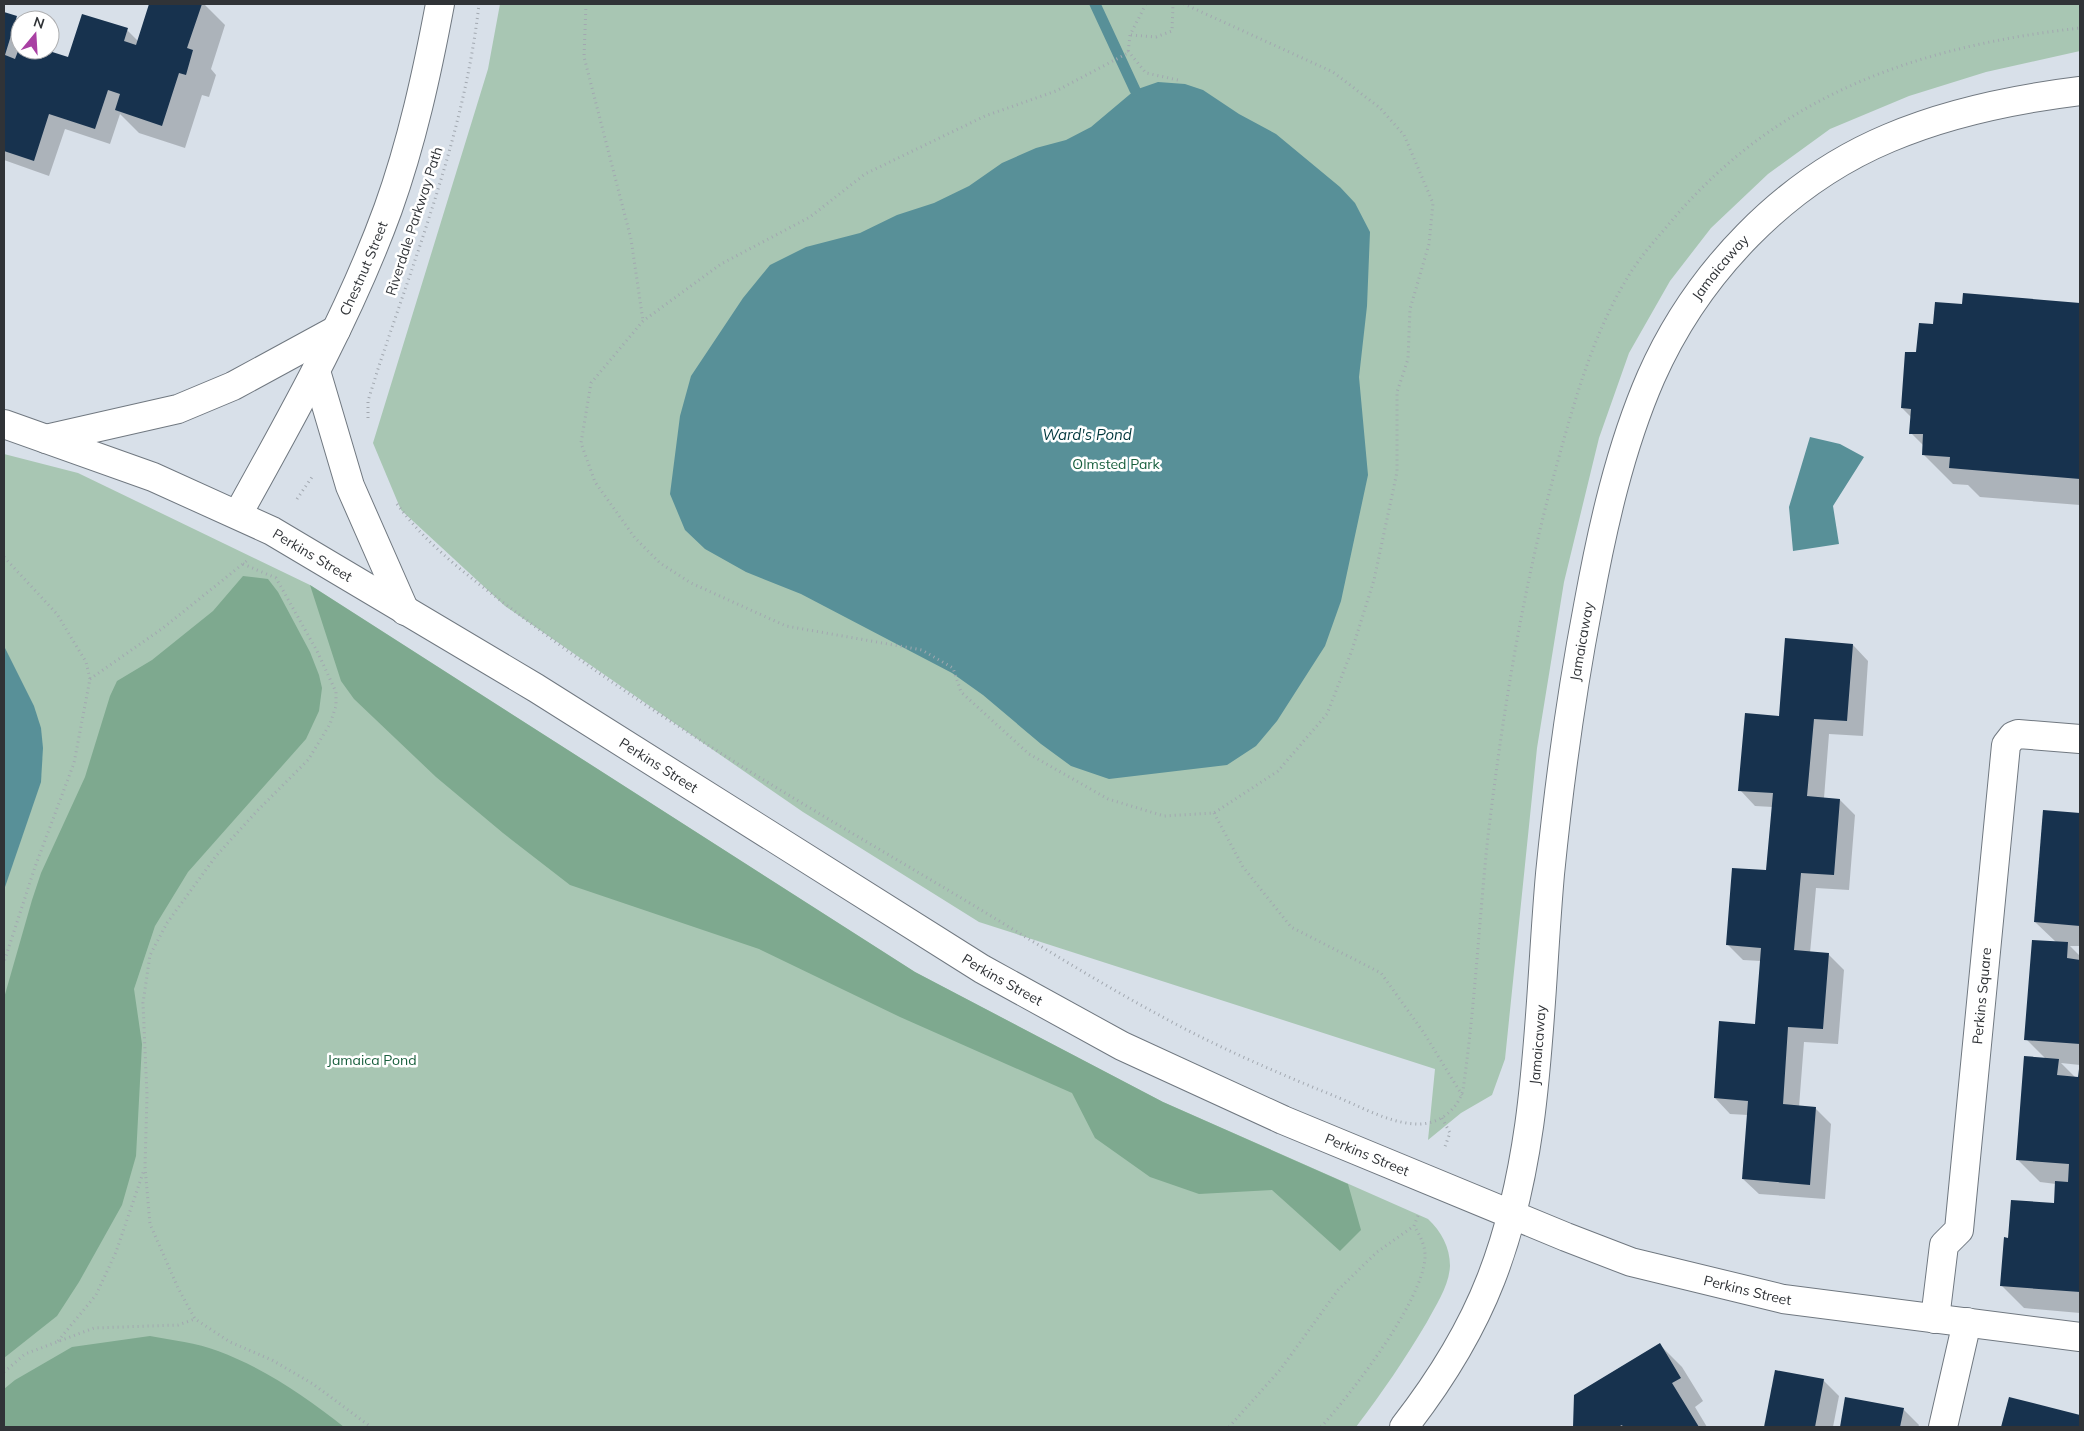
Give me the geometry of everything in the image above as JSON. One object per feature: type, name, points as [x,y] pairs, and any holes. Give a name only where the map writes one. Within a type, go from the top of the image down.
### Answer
[{"type":"main road","name":"Chestnut Street","points":[[238,514],[316,371],[336,330],[388,209],[412,133],[440,4]]},
{"type":"main road","name":"Jamaicaway","points":[[1404,1427],[1438,1381],[1463,1339],[1491,1278],[1512,1214],[1528,1127],[1536,1056],[1554,836],[1567,729],[1584,624],[1600,543],[1621,463],[1641,403],[1663,352],[1707,282],[1746,237],[1773,211],[1840,163],[1888,138],[1935,121],[1993,105],[2080,91]]},
{"type":"main road","points":[[46,438],[154,416],[187,405],[233,386],[336,330]]},
{"type":"main road","points":[[316,371],[350,486],[405,611]]},
{"type":"main road","name":"Perkins Street","points":[[4,424],[153,477],[272,531],[536,688],[982,970],[1122,1046],[1283,1120],[1631,1262],[1783,1299],[2080,1337]]},
{"type":"main road","name":"Perkins Square","points":[[1935,1319],[1944,1245],[1959,1230],[2006,745],[2013,736],[2018,734],[2080,739]]},
{"type":"main road","points":[[1943,1427],[1967,1322]]},
{"type":"path","name":"Riverdale Parkway Path","points":[[368,424],[368,401],[436,196],[459,113],[471,64],[479,4]]},
{"type":"path","points":[[586,4],[584,57],[631,239],[643,321]]},
{"type":"path","points":[[1146,4],[1130,35],[1128,53],[1146,74],[1178,80]]},
{"type":"path","points":[[1130,35],[1156,37],[1172,31],[1174,4]]},
{"type":"path","points":[[1128,53],[1056,90],[985,116],[921,145],[865,174],[810,217],[722,264],[643,321],[591,382],[581,443],[595,482],[635,538],[660,563],[691,583],[786,626],[922,650],[953,668],[961,692],[1028,754],[1108,799],[1164,816],[1214,813],[1278,771],[1327,714],[1352,650],[1374,580],[1397,472],[1397,392],[1408,359],[1410,310],[1429,244],[1433,203],[1404,135],[1380,108],[1333,72],[1184,4]]},
{"type":"path","points":[[393,496],[418,530],[490,593],[576,658],[760,777],[1122,994],[1231,1052],[1392,1119],[1420,1124],[1442,1118]]},
{"type":"path","points":[[4,557],[58,614],[86,662],[90,679],[74,763],[35,867],[4,962]]},
{"type":"path","points":[[90,679],[164,628],[249,559]]},
{"type":"path","points":[[243,564],[276,578],[321,659],[336,692],[336,706],[330,724],[308,760],[257,811],[216,856],[167,923],[150,955],[143,1003],[147,1095],[145,1167],[150,1224],[178,1288],[195,1319],[230,1342],[272,1360],[313,1384],[371,1427]]},
{"type":"path","points":[[1214,813],[1243,867],[1291,927],[1382,972],[1424,1033],[1462,1095]]},
{"type":"path","points":[[57,1342],[96,1295],[116,1252],[145,1167]]},
{"type":"path","points":[[1229,1427],[1280,1370],[1338,1290],[1377,1252],[1414,1226],[1420,1236],[1426,1256],[1418,1284],[1371,1363],[1347,1397],[1321,1427]]},
{"type":"path","points":[[4,1372],[25,1354],[94,1328],[178,1325],[195,1319]]},
{"type":"green space","name":"Olmsted Park","points":[[500,4],[2080,4],[2080,51],[1986,72],[1909,96],[1830,129],[1768,174],[1711,228],[1670,281],[1629,353],[1599,438],[1564,582],[1537,748],[1505,1059],[1492,1095],[1461,1113],[1428,1140],[1435,1069],[979,922],[803,812],[505,606],[401,510],[373,443],[488,69]]},
{"type":"green space","name":"Jamaica Pond","points":[[4,454],[78,473],[310,585],[915,972],[1163,1102],[1428,1219],[1441,1234],[1448,1252],[1450,1266],[1447,1281],[1427,1322],[1384,1389],[1356,1427],[4,1427]]},
{"type":"green space","points":[[243,576],[268,579],[278,592],[310,652],[319,675],[322,688],[319,711],[306,739],[188,872],[155,926],[134,989],[142,1044],[136,1156],[122,1205],[79,1282],[57,1316],[4,1358],[4,998],[32,900],[41,873],[85,777],[110,696],[117,681],[152,660],[213,611]]},
{"type":"green space","points":[[310,585],[915,972],[1163,1102],[1348,1184],[1361,1230],[1340,1251],[1272,1190],[1199,1194],[1150,1177],[1095,1138],[1072,1093],[900,1017],[759,949],[570,885],[503,833],[436,777],[354,699],[341,681]]},
{"type":"green space","points":[[150,1336],[202,1346],[235,1358],[284,1384],[344,1427],[4,1427],[4,1389],[15,1380],[72,1347]]},
{"type":"water","name":"Ward's Pond","points":[[1158,82],[1185,84],[1203,90],[1239,114],[1276,134],[1340,187],[1355,203],[1370,232],[1367,306],[1359,377],[1368,475],[1341,601],[1325,646],[1277,721],[1256,746],[1227,765],[1109,779],[1071,766],[1041,744],[983,695],[952,673],[801,594],[746,572],[705,549],[685,530],[670,494],[680,416],[691,376],[743,298],[770,265],[806,247],[860,233],[897,215],[934,203],[969,186],[1002,163],[1036,148],[1066,140],[1091,127],[1135,90]]},
{"type":"water","points":[[1810,437],[1840,444],[1864,457],[1833,506],[1839,544],[1793,551],[1789,507]]},
{"type":"water","points":[[4,646],[34,706],[41,728],[43,748],[41,782],[4,890]]},
{"type":"building","points":[[149,4],[202,4],[187,48],[193,50],[186,75],[179,73],[162,126],[115,110],[120,94],[108,90],[95,129],[49,114],[34,161],[4,151],[4,12],[10,14],[10,39],[5,55],[10,57],[10,60],[60,60],[60,54],[68,57],[82,14],[128,28],[124,41],[136,45]]},
{"type":"building","points":[[1963,293],[2080,303],[2080,479],[1949,468],[1950,457],[1922,455],[1923,434],[1909,434],[1911,409],[1901,408],[1905,352],[1916,352],[1919,323],[1933,324],[1935,302],[1962,304]]},
{"type":"building","points":[[1785,638],[1853,644],[1847,721],[1814,719],[1807,796],[1840,799],[1834,875],[1801,873],[1794,950],[1829,953],[1823,1029],[1788,1027],[1783,1104],[1816,1107],[1810,1185],[1742,1179],[1748,1101],[1714,1098],[1719,1021],[1755,1024],[1761,948],[1726,945],[1732,868],[1766,870],[1773,793],[1738,791],[1745,713],[1779,716]]},
{"type":"building","points":[[2043,810],[2080,813],[2080,926],[2034,922]]},
{"type":"building","points":[[2032,940],[2068,942],[2067,958],[2080,960],[2080,1044],[2024,1040]]},
{"type":"building","points":[[2024,1056],[2059,1059],[2057,1075],[2078,1077],[2080,1061],[2080,1292],[2000,1286],[2004,1237],[2008,1238],[2011,1200],[2054,1203],[2055,1181],[2068,1182],[2069,1164],[2016,1160]]},
{"type":"building","points":[[1660,1343],[1681,1378],[1672,1383],[1699,1427],[1623,1427],[1622,1425],[1618,1427],[1573,1427],[1574,1395]]},
{"type":"building","points":[[1775,1370],[1824,1379],[1815,1427],[1764,1427]]},
{"type":"building","points":[[1845,1397],[1904,1408],[1900,1427],[1840,1427]]},
{"type":"building","points":[[2009,1397],[2080,1415],[2080,1427],[2001,1427]]},
{"type":"waterway","points":[[1095,4],[1135,90]]}]
